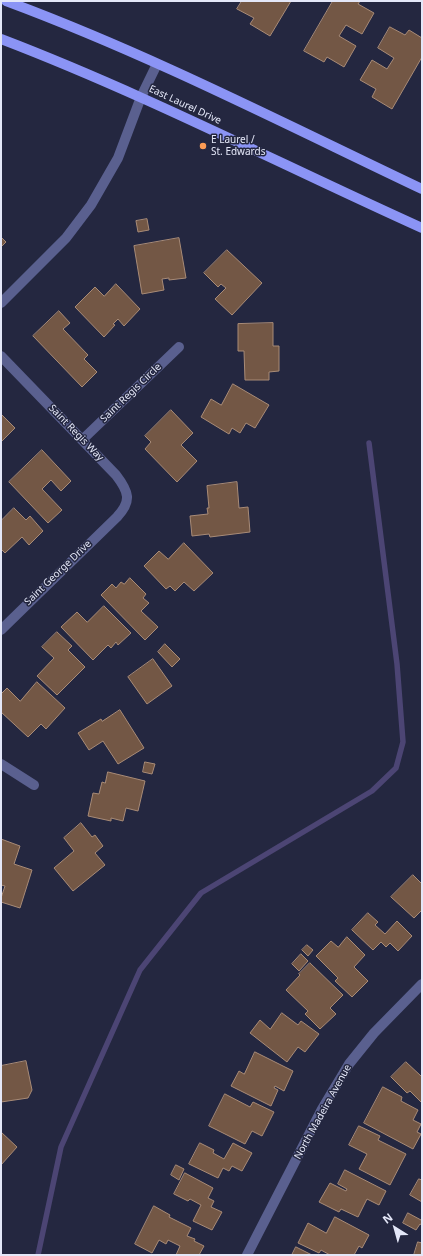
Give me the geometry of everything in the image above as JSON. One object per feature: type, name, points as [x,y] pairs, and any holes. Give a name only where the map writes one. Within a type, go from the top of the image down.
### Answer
[{"type":"main road","points":[[6,1],[66,23],[157,64],[422,189]]},
{"type":"main road","name":"East Laurel Drive","points":[[1,39],[55,60],[141,97],[422,228]]},
{"type":"street","points":[[1,303],[66,238],[92,205],[118,158],[141,97],[157,64]]},
{"type":"street","name":"Saint Regis Circle","points":[[82,440],[179,347]]},
{"type":"street","name":"Saint Regis Way","points":[[1,356],[116,476],[128,498],[127,504],[117,517]]},
{"type":"street","name":"Saint George Drive","points":[[1,630],[117,517]]},
{"type":"street","points":[[1,764],[34,784]]},
{"type":"street","name":"North Madeira Avenue","points":[[247,1255],[322,1109],[345,1071],[361,1048],[374,1033],[422,984]]},
{"type":"building","points":[[242,1],[291,1],[270,36],[250,24],[254,18],[237,9]]},
{"type":"building","points":[[333,1],[360,1],[358,4],[374,13],[362,34],[346,25],[339,36],[356,46],[344,67],[327,57],[324,62],[304,51]]},
{"type":"building","points":[[390,27],[405,35],[409,30],[422,38],[422,57],[392,109],[372,97],[376,89],[360,80],[372,60],[387,69],[394,58],[378,48]]},
{"type":"building","points":[[147,219],[149,230],[138,232],[136,221]]},
{"type":"building","points":[[1,237],[6,242],[1,247]]},
{"type":"building","points":[[179,238],[186,278],[169,280],[169,278],[162,279],[164,290],[142,294],[134,246]]},
{"type":"building","points":[[227,250],[262,283],[232,315],[215,299],[226,288],[221,284],[218,287],[204,273]]},
{"type":"building","points":[[116,284],[140,309],[124,326],[118,319],[113,324],[115,325],[104,337],[75,307],[95,287],[104,296]]},
{"type":"building","points":[[59,311],[70,323],[63,329],[88,355],[84,359],[97,372],[82,387],[33,336]]},
{"type":"building","points":[[273,323],[273,346],[279,346],[279,371],[269,372],[269,380],[245,380],[244,351],[238,351],[238,324]]},
{"type":"building","points":[[233,384],[269,405],[255,428],[246,423],[240,433],[232,428],[229,434],[201,417],[211,399],[221,405]]},
{"type":"building","points":[[171,410],[193,433],[181,445],[197,461],[177,482],[145,449],[151,442],[145,436]]},
{"type":"building","points":[[1,414],[15,428],[1,442]]},
{"type":"building","points":[[42,450],[71,481],[61,491],[51,480],[42,489],[62,510],[48,523],[9,482]]},
{"type":"building","points":[[237,482],[239,508],[248,507],[250,532],[210,537],[209,534],[192,536],[190,516],[208,514],[207,508],[209,508],[207,486]]},
{"type":"building","points":[[14,508],[26,520],[30,516],[43,531],[29,545],[22,537],[5,553],[1,549],[1,521]]},
{"type":"building","points":[[184,543],[213,573],[194,591],[184,582],[175,591],[170,586],[166,589],[144,566],[159,551],[168,559]]},
{"type":"building","points":[[130,578],[146,594],[143,598],[149,603],[141,611],[158,627],[145,640],[101,595],[112,584],[116,588],[121,582],[124,584]]},
{"type":"building","points":[[104,606],[131,633],[118,645],[116,642],[111,648],[108,645],[93,660],[61,627],[77,612],[87,622]]},
{"type":"building","points":[[57,632],[72,646],[68,650],[85,667],[57,695],[37,676],[54,658],[42,647]]},
{"type":"building","points":[[165,644],[180,659],[172,667],[158,652]]},
{"type":"building","points":[[153,659],[172,686],[147,704],[128,677]]},
{"type":"building","points":[[37,682],[65,708],[46,729],[41,724],[28,737],[1,712],[1,694],[7,688],[20,701]]},
{"type":"building","points":[[120,710],[144,748],[118,764],[103,741],[89,750],[78,733],[101,719],[102,721]]},
{"type":"building","points":[[145,762],[155,764],[152,774],[143,772]]},
{"type":"building","points":[[108,772],[145,781],[138,811],[126,808],[123,821],[111,818],[111,821],[88,816],[93,793],[99,794],[102,782],[105,783]]},
{"type":"building","points":[[81,823],[92,837],[95,835],[103,846],[95,853],[105,865],[73,891],[54,868],[74,851],[64,838]]},
{"type":"building","points":[[1,839],[20,846],[14,864],[32,870],[20,908],[1,902],[5,886],[1,885]]},
{"type":"building","points":[[413,875],[422,884],[422,910],[414,918],[391,897]]},
{"type":"building","points":[[368,913],[378,922],[375,925],[385,934],[397,921],[412,936],[398,951],[390,943],[386,947],[381,942],[373,950],[352,930]]},
{"type":"building","points":[[347,937],[365,955],[354,967],[368,981],[352,997],[335,981],[338,978],[316,956],[331,941],[338,947]]},
{"type":"building","points":[[307,945],[313,950],[308,956],[302,950]]},
{"type":"building","points":[[301,954],[308,961],[299,971],[292,964]]},
{"type":"building","points":[[310,963],[343,995],[330,1008],[336,1014],[320,1029],[305,1014],[308,1011],[286,990]]},
{"type":"building","points":[[282,1013],[298,1025],[301,1021],[319,1034],[305,1052],[298,1047],[287,1062],[250,1033],[260,1020],[270,1029]]},
{"type":"building","points":[[255,1052],[293,1071],[284,1091],[275,1086],[274,1088],[278,1090],[271,1106],[231,1086],[239,1071],[244,1074]]},
{"type":"building","points":[[26,1061],[32,1090],[28,1098],[1,1102],[1,1066]]},
{"type":"building","points":[[406,1062],[421,1076],[422,1074],[422,1103],[410,1091],[407,1093],[391,1077]]},
{"type":"building","points":[[383,1087],[402,1097],[401,1101],[418,1110],[413,1120],[421,1124],[417,1132],[421,1134],[413,1149],[364,1123]]},
{"type":"building","points":[[225,1094],[250,1107],[253,1102],[274,1112],[262,1136],[252,1131],[245,1144],[209,1126]]},
{"type":"building","points":[[359,1126],[380,1136],[378,1140],[406,1154],[390,1185],[359,1169],[367,1154],[349,1145]]},
{"type":"building","points":[[1,1132],[17,1147],[1,1165]]},
{"type":"building","points":[[200,1143],[214,1150],[213,1153],[224,1159],[233,1143],[252,1153],[242,1171],[232,1166],[229,1171],[223,1168],[218,1178],[189,1164]]},
{"type":"building","points":[[176,1165],[184,1169],[179,1180],[171,1175]]},
{"type":"building","points":[[345,1170],[386,1191],[379,1205],[367,1199],[358,1217],[341,1209],[339,1212],[319,1202],[330,1183],[346,1191],[347,1189],[338,1184]]},
{"type":"building","points":[[185,1173],[213,1188],[208,1198],[214,1201],[211,1207],[222,1212],[212,1230],[193,1221],[201,1205],[190,1199],[188,1201],[174,1194]]},
{"type":"building","points":[[419,1179],[422,1180],[422,1202],[410,1195]]},
{"type":"building","points":[[154,1206],[170,1215],[169,1217],[191,1228],[187,1236],[195,1239],[194,1241],[204,1246],[199,1255],[176,1255],[180,1246],[168,1240],[166,1244],[159,1240],[152,1253],[135,1244]]},
{"type":"building","points":[[408,1213],[421,1220],[422,1218],[422,1225],[420,1224],[416,1230],[403,1223]]},
{"type":"building","points":[[335,1217],[369,1235],[362,1248],[359,1246],[354,1255],[330,1255],[321,1250],[319,1253],[298,1243],[308,1223],[326,1233]]},
{"type":"building","points":[[418,1242],[422,1243],[422,1255],[414,1255]]},
{"type":"building","points":[[296,1247],[312,1255],[292,1255]]},
{"type":"waterway","points":[[38,1255],[61,1147],[140,970],[201,893],[372,791],[396,768],[403,742],[397,664],[369,443]]},
{"type":"place","name":"E Laurel / St. Edwards","points":[[203,146]]}]
